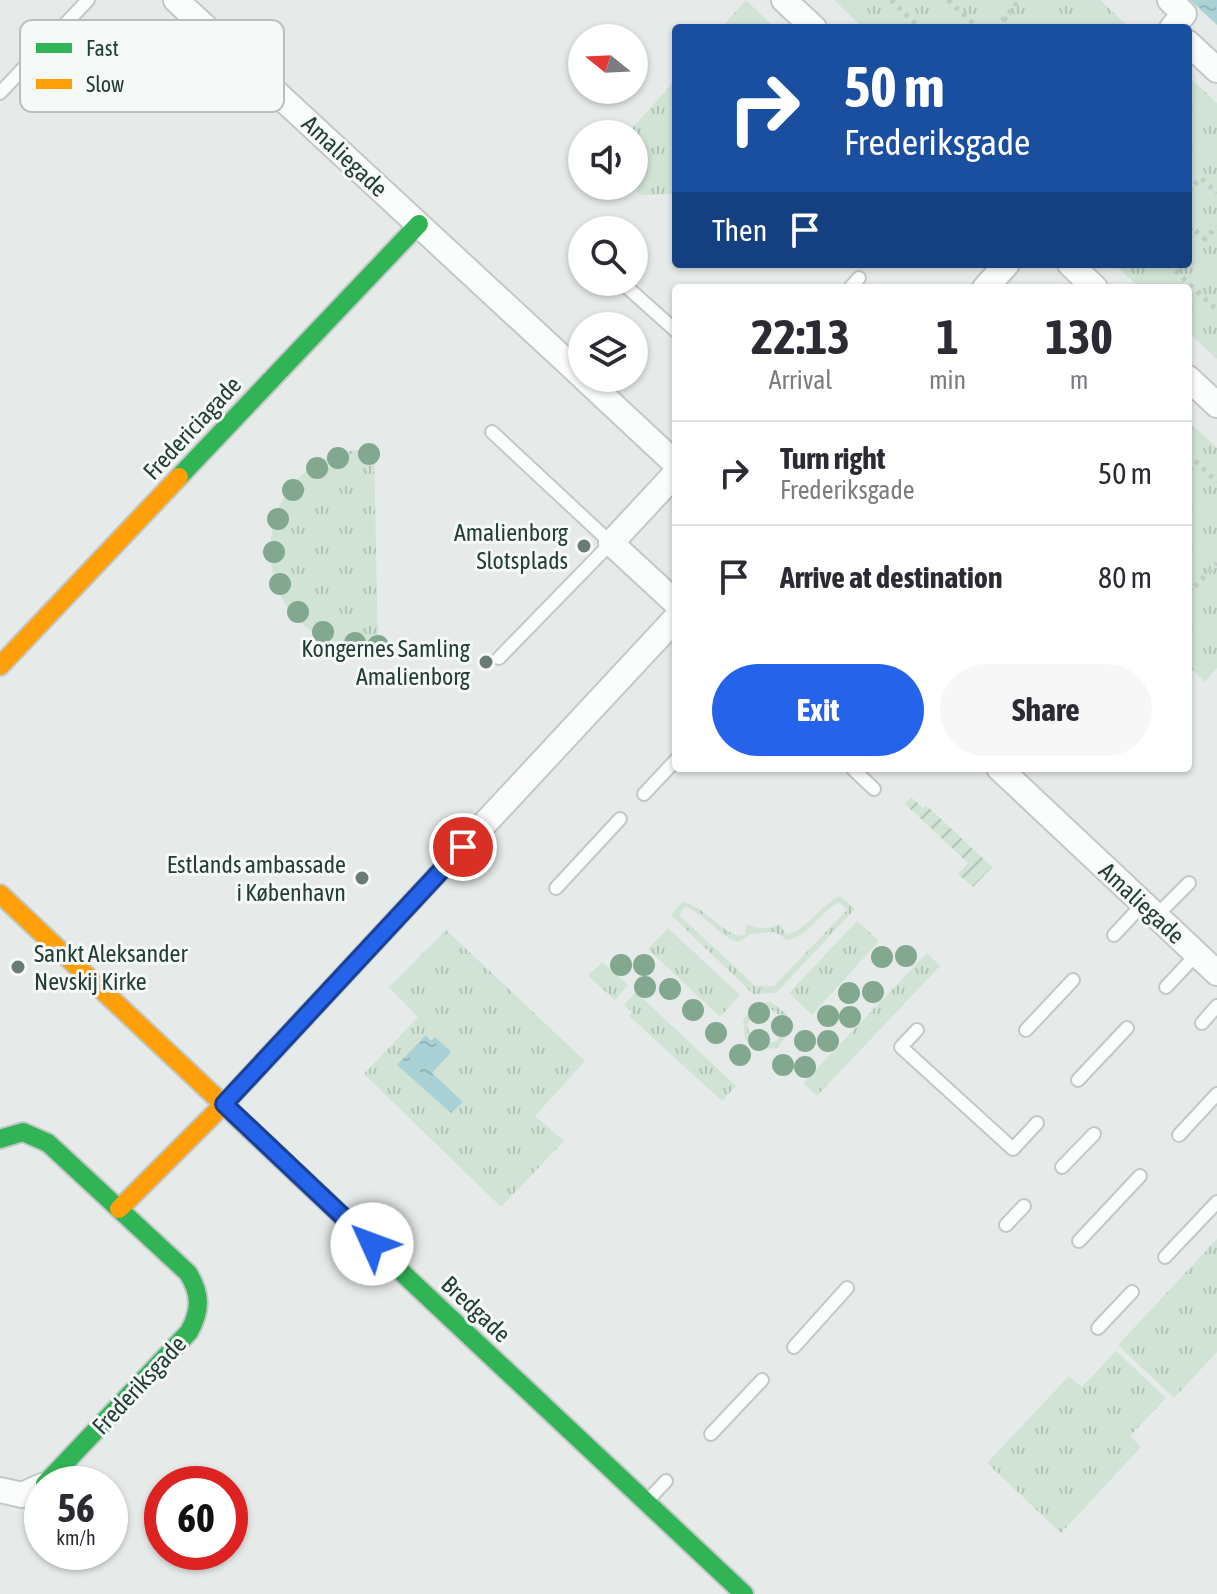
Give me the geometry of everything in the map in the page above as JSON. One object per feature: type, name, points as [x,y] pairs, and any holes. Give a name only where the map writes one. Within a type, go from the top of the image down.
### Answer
[{"type":"street","name":"Amaliegade","points":[[176,0],[198,20]]},
{"type":"street","points":[[784,0],[810,24]]},
{"type":"street","points":[[1170,0],[1184,14],[1175,24]]},
{"type":"street","points":[[1192,47],[1217,70]]},
{"type":"street","name":"Amaliegade","points":[[284,100],[568,363]]},
{"type":"street","name":"Fredericiagade","points":[[0,666],[419,224]]},
{"type":"street","points":[[989,284],[1003,268]]},
{"type":"street","points":[[1074,268],[1091,284]]},
{"type":"street","points":[[1192,382],[1217,405]]},
{"type":"street","points":[[599,392],[672,460]]},
{"type":"street","points":[[672,477],[611,543],[672,599]]},
{"type":"street","points":[[119,1209],[224,1104],[672,622]]},
{"type":"street","name":"Amaliegade","points":[[1003,772],[1217,973]]},
{"type":"street","name":"Bredgade","points":[[0,894],[744,1594]]},
{"type":"street","name":"Frederiksgade","points":[[0,1139],[14,1132],[36,1135],[188,1273],[198,1288],[201,1309],[189,1332],[61,1466]]},
{"type":"street","name":"Frederiksgade","points":[[0,1490],[24,1494]]},
{"type":"lane","points":[[69,20],[88,0]]},
{"type":"lane","points":[[0,93],[20,72]]},
{"type":"lane","points":[[637,296],[672,327]]},
{"type":"lane","points":[[492,432],[611,543],[499,658]]},
{"type":"lane","points":[[644,794],[672,764]]},
{"type":"lane","points":[[856,772],[874,789]]},
{"type":"lane","points":[[556,888],[620,819]]},
{"type":"lane","points":[[1114,935],[1189,883]]},
{"type":"lane","points":[[1166,987],[1197,954]]},
{"type":"lane","points":[[1026,1030],[1073,980]]},
{"type":"lane","points":[[1202,1023],[1217,1006]]},
{"type":"lane","points":[[1078,1080],[1127,1028]]},
{"type":"lane","points":[[917,1030],[901,1047],[1013,1149],[1037,1123]]},
{"type":"lane","points":[[1179,1135],[1217,1094]]},
{"type":"lane","points":[[1062,1167],[1094,1134]]},
{"type":"lane","points":[[1079,1241],[1140,1176]]},
{"type":"lane","points":[[1165,1257],[1217,1202]]},
{"type":"lane","points":[[1006,1225],[1024,1206]]},
{"type":"lane","points":[[794,1347],[847,1288]]},
{"type":"lane","points":[[1098,1328],[1132,1292]]},
{"type":"lane","points":[[711,1434],[762,1380]]},
{"type":"lane","points":[[646,1502],[666,1481]]},
{"type":"path","points":[[891,0],[916,24]]},
{"type":"path","points":[[948,0],[974,24]]},
{"type":"path","points":[[999,24],[1016,5],[1011,0]]},
{"type":"path","points":[[1004,18],[1010,24]]},
{"type":"path","points":[[1192,188],[1201,178],[1217,193]]},
{"type":"path","points":[[1192,228],[1205,239],[1217,226]]},
{"type":"path","points":[[1172,268],[1189,284]]},
{"type":"path","points":[[1192,287],[1217,310]]},
{"type":"path","points":[[1192,458],[1217,482]]},
{"type":"path","points":[[1192,590],[1217,563]]},
{"type":"green space","points":[[746,0],[771,24],[725,24]]},
{"type":"green space","points":[[834,0],[1100,0],[1126,24],[859,24]]},
{"type":"green space","points":[[1192,80],[1217,103],[1217,359],[1192,336],[1192,284],[1136,284],[1118,268],[1192,268]]},
{"type":"green space","points":[[672,83],[672,194],[648,195],[648,120],[639,120]]},
{"type":"green space","points":[[1192,425],[1217,448],[1217,668],[1205,682],[1192,671]]},
{"type":"green space","points":[[374,449],[378,646],[351,645],[335,642],[306,627],[286,605],[274,578],[270,548],[275,518],[288,491],[309,469],[337,454]]},
{"type":"green space","points":[[911,797],[923,808],[926,805],[992,867],[973,887],[958,874],[968,863],[905,804]]},
{"type":"green space","points":[[840,896],[855,909],[776,993],[753,994],[671,915],[682,902],[700,910],[730,933],[745,935],[746,925],[762,928],[780,924],[786,935],[801,928]],"holes":[[[839,902],[847,910],[774,986],[755,986],[679,915],[685,907],[693,910],[724,935],[738,942],[751,934],[774,932],[788,940],[795,938]]]},
{"type":"green space","points":[[857,921],[879,941],[812,1015],[789,993]]},
{"type":"green space","points":[[668,928],[740,995],[720,1017],[648,949]]},
{"type":"green space","points":[[446,930],[585,1061],[535,1116],[564,1141],[501,1207],[364,1074],[418,1017],[389,987]]},
{"type":"green space","points":[[927,953],[940,966],[817,1096],[803,1083]]},
{"type":"green space","points":[[602,962],[628,985],[615,1000],[588,976]]},
{"type":"green space","points":[[636,992],[736,1086],[722,1101],[629,1016],[632,1012],[624,1005]]},
{"type":"green space","points":[[771,1002],[787,1014],[789,1033],[777,1048],[758,1049],[745,1039],[743,1020],[755,1004]],"holes":[[[770,1008],[783,1019],[784,1031],[777,1041],[760,1044],[750,1036],[747,1024],[758,1010]]]},
{"type":"green space","points":[[1217,1239],[1217,1352],[1174,1398],[1118,1345]]},
{"type":"green space","points":[[1116,1351],[1166,1398],[1130,1436],[1141,1447],[1061,1533],[987,1463],[1069,1376],[1082,1387]]},
{"type":"water","points":[[1190,0],[1217,0],[1217,25]]},
{"type":"water","points":[[426,1035],[431,1041],[435,1037],[451,1052],[432,1073],[463,1102],[451,1113],[397,1065]]},
{"type":"traffic: fast","points":[[179,477],[419,224]]},
{"type":"traffic: fast","points":[[0,1139],[23,1132],[48,1143],[188,1273],[197,1295],[196,1316],[189,1332],[62,1466]]},
{"type":"traffic: fast","points":[[361,1234],[744,1594]]},
{"type":"traffic: slow","points":[[0,666],[179,477]]},
{"type":"traffic: slow","points":[[119,1209],[224,1104],[463,847]]},
{"type":"traffic: slow","points":[[0,894],[361,1234]]},
{"type":"place","name":"Amalienborg Slotsplads","points":[[584,546]]},
{"type":"place","name":"Kongernes Samling Amalienborg","points":[[486,662]]},
{"type":"place","name":"Estlands ambassade i København","points":[[362,878]]},
{"type":"place","name":"Sankt Aleksander Nevskij Kirke","points":[[18,967]]},
{"type":"route","points":[[372,1244],[224,1104],[463,847]]}]
